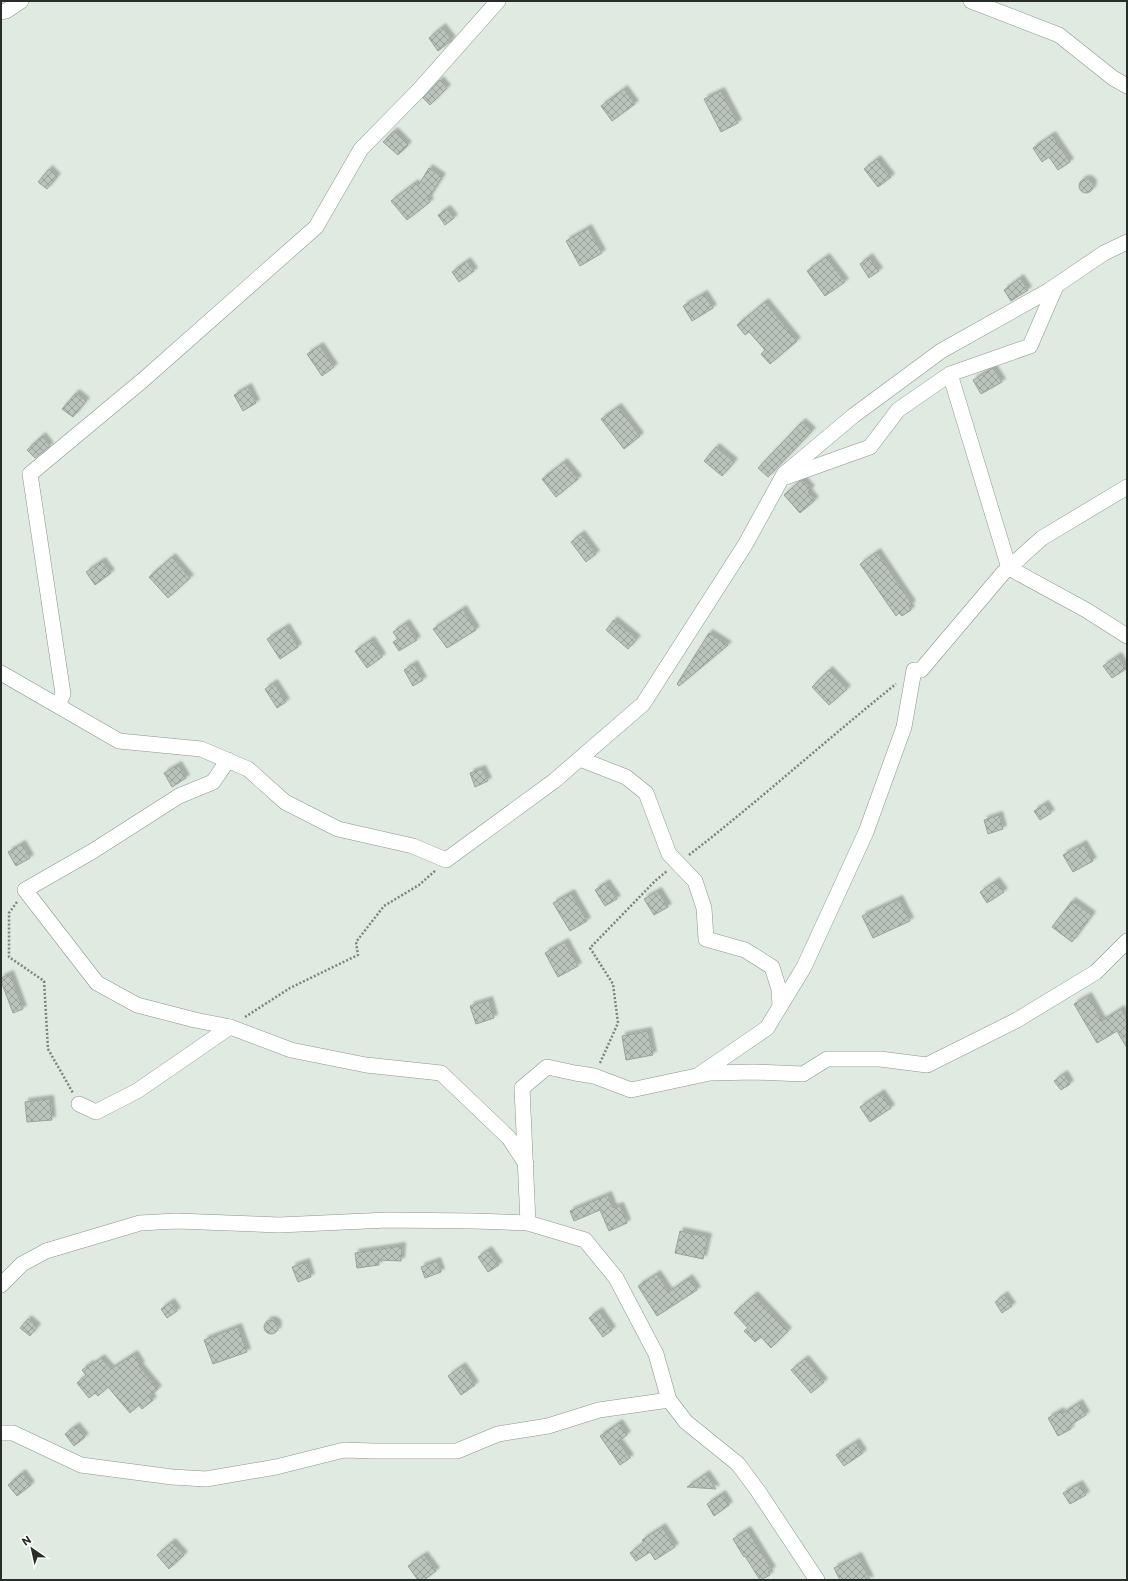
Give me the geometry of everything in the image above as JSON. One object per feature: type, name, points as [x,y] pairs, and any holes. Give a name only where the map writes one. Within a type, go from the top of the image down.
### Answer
[{"type":"street","points":[[1,12],[21,1]]},
{"type":"street","points":[[58,705],[62,694],[30,474],[143,380],[316,227],[361,149],[419,90],[498,1]]},
{"type":"street","points":[[971,1],[1059,35],[1113,78],[1127,86]]},
{"type":"street","points":[[1,674],[119,741],[201,749],[248,769],[284,802],[338,829],[413,846],[446,860],[554,781],[644,704],[745,545],[784,474],[853,416],[941,351],[1056,286],[1104,252],[1127,242]]},
{"type":"street","points":[[782,479],[870,447],[898,410],[950,374],[1030,346],[1056,286]]},
{"type":"street","points":[[950,374],[1009,568],[1086,610],[1127,636]]},
{"type":"street","points":[[698,1076],[766,1028],[804,967],[866,832],[904,727],[914,670],[921,670],[1009,568],[1042,538],[1127,486]]},
{"type":"street","points":[[580,759],[626,777],[646,793],[669,854],[695,881],[704,908],[706,939],[745,950],[772,967],[779,989],[780,1006]]},
{"type":"street","points":[[228,760],[213,782],[178,796],[93,851],[25,890],[97,983],[137,1005],[195,1020],[230,1027],[291,1050],[366,1065],[440,1073],[509,1138],[526,1164]]},
{"type":"street","points":[[528,1223],[522,1088],[548,1067],[594,1076],[631,1090],[710,1074],[754,1072],[803,1074],[827,1059],[880,1059],[927,1065],[1017,1020],[1096,972],[1127,941]]},
{"type":"street","points":[[79,1104],[96,1112],[137,1091],[230,1027]]},
{"type":"street","points":[[1,1285],[22,1264],[46,1251],[140,1223],[176,1221],[279,1225],[388,1220],[528,1223],[585,1240],[616,1278],[656,1354],[669,1400],[686,1422],[738,1464],[758,1491],[817,1580]]},
{"type":"street","points":[[1,1433],[13,1433],[81,1465],[172,1477],[206,1479],[276,1467],[344,1450],[457,1451],[498,1434],[548,1426],[599,1410],[669,1400]]},
{"type":"path","points":[[594,1076],[618,1023],[613,984],[590,948],[655,881],[739,816],[844,726],[914,670]]},
{"type":"path","points":[[230,1027],[290,988],[358,955],[356,942],[384,906],[419,885],[446,860]]},
{"type":"path","points":[[25,890],[9,913],[9,957],[44,981],[48,1049],[79,1104]]},
{"type":"building","points":[[442,27],[452,40],[438,51],[429,38]]},
{"type":"building","points":[[440,80],[447,88],[430,105],[423,98]]},
{"type":"building","points":[[624,89],[635,104],[612,121],[601,106]]},
{"type":"building","points":[[721,91],[738,123],[721,132],[704,99]]},
{"type":"building","points":[[394,131],[408,145],[398,155],[383,142]]},
{"type":"building","points":[[1052,135],[1070,162],[1058,170],[1049,157],[1042,162],[1033,148]]},
{"type":"building","points":[[877,159],[891,177],[878,187],[864,169]]},
{"type":"building","points":[[429,168],[442,177],[428,199],[430,202],[407,220],[391,201],[415,183],[418,186]]},
{"type":"building","points":[[49,169],[57,177],[47,189],[38,182]]},
{"type":"building","points":[[1086,179],[1091,181],[1093,186],[1091,191],[1086,193],[1081,191],[1079,186],[1081,181]]},
{"type":"building","points":[[447,209],[454,218],[445,225],[438,215]]},
{"type":"building","points":[[588,228],[602,253],[580,266],[566,241]]},
{"type":"building","points":[[826,257],[845,282],[825,296],[807,271]]},
{"type":"building","points":[[869,257],[879,271],[869,278],[860,264]]},
{"type":"building","points":[[467,261],[474,271],[459,282],[452,272]]},
{"type":"building","points":[[1020,278],[1028,290],[1011,301],[1004,290]]},
{"type":"building","points":[[704,294],[713,308],[692,321],[683,306]]},
{"type":"building","points":[[765,302],[797,341],[770,364],[761,354],[765,350],[749,332],[745,335],[737,325]]},
{"type":"building","points":[[320,346],[334,367],[322,376],[307,354]]},
{"type":"building","points":[[993,368],[1002,382],[981,394],[973,380]]},
{"type":"building","points":[[248,387],[256,403],[243,411],[234,395]]},
{"type":"building","points":[[76,393],[86,401],[73,417],[62,409]]},
{"type":"building","points":[[618,407],[640,436],[624,449],[601,419]]},
{"type":"building","points":[[802,422],[812,431],[768,477],[758,468]]},
{"type":"building","points":[[42,436],[50,446],[35,458],[27,450]]},
{"type":"building","points":[[716,447],[734,462],[722,476],[704,461]]},
{"type":"building","points":[[564,462],[578,479],[556,497],[542,479]]},
{"type":"building","points":[[803,480],[811,489],[808,492],[815,500],[800,513],[784,495]]},
{"type":"building","points":[[581,534],[596,554],[586,562],[571,542]]},
{"type":"building","points":[[877,552],[912,604],[909,606],[911,610],[902,616],[899,613],[896,616],[860,564]]},
{"type":"building","points":[[172,557],[190,578],[168,598],[149,577]]},
{"type":"building","points":[[102,561],[111,573],[95,585],[86,572]]},
{"type":"building","points":[[463,609],[476,630],[447,648],[433,629]]},
{"type":"building","points":[[614,620],[637,639],[628,649],[606,630]]},
{"type":"building","points":[[406,623],[417,640],[399,651],[393,642],[398,639],[393,632]]},
{"type":"building","points":[[286,627],[298,647],[280,659],[267,639]]},
{"type":"building","points":[[709,633],[728,645],[679,686],[677,684]]},
{"type":"building","points":[[371,640],[382,657],[367,668],[355,651]]},
{"type":"building","points":[[1118,656],[1126,669],[1112,678],[1103,666]]},
{"type":"building","points":[[414,664],[423,680],[413,686],[404,670]]},
{"type":"building","points":[[829,670],[847,689],[829,705],[812,687]]},
{"type":"building","points":[[274,683],[286,702],[277,708],[265,689]]},
{"type":"building","points":[[178,765],[186,778],[172,787],[164,773]]},
{"type":"building","points":[[482,769],[488,781],[475,787],[470,773]]},
{"type":"building","points":[[1045,804],[1051,813],[1040,820],[1034,811]]},
{"type":"building","points":[[999,815],[1003,829],[988,834],[984,820]]},
{"type":"building","points":[[22,844],[30,858],[16,866],[8,852]]},
{"type":"building","points":[[1083,844],[1093,861],[1073,872],[1063,855]]},
{"type":"building","points":[[996,881],[1004,892],[987,903],[980,892]]},
{"type":"building","points":[[606,883],[617,899],[605,906],[595,890]]},
{"type":"building","points":[[658,891],[668,907],[654,915],[644,899]]},
{"type":"building","points":[[571,893],[587,921],[570,931],[553,903]]},
{"type":"building","points":[[899,899],[910,921],[873,938],[862,916]]},
{"type":"building","points":[[1072,901],[1092,915],[1072,942],[1052,927]]},
{"type":"building","points":[[565,942],[578,966],[558,977],[545,953]]},
{"type":"building","points":[[10,974],[23,1009],[13,1013],[1,981],[1,978]]},
{"type":"building","points":[[1088,996],[1102,1021],[1121,1009],[1127,1019],[1127,1048],[1117,1031],[1097,1043],[1074,1004]]},
{"type":"building","points":[[489,1000],[494,1018],[476,1024],[470,1006]]},
{"type":"building","points":[[648,1031],[653,1055],[626,1060],[622,1036]]},
{"type":"building","points":[[1064,1074],[1070,1084],[1061,1090],[1054,1081]]},
{"type":"building","points":[[881,1093],[891,1108],[870,1122],[860,1107]]},
{"type":"building","points":[[50,1099],[52,1120],[27,1122],[25,1102]]},
{"type":"building","points":[[608,1195],[613,1208],[620,1206],[627,1223],[609,1231],[600,1210],[574,1221],[570,1211]]},
{"type":"building","points":[[680,1231],[708,1237],[703,1259],[675,1253]]},
{"type":"building","points":[[402,1246],[401,1261],[378,1260],[379,1265],[357,1268],[355,1253]]},
{"type":"building","points":[[488,1250],[499,1265],[488,1272],[478,1257]]},
{"type":"building","points":[[437,1261],[441,1272],[425,1278],[421,1267]]},
{"type":"building","points":[[306,1262],[311,1277],[298,1282],[292,1267]]},
{"type":"building","points":[[657,1274],[669,1292],[689,1278],[697,1290],[657,1316],[638,1286]]},
{"type":"building","points":[[754,1295],[788,1331],[771,1348],[761,1337],[755,1342],[744,1331],[748,1328],[734,1313]]},
{"type":"building","points":[[1004,1295],[1012,1306],[1002,1313],[995,1302]]},
{"type":"building","points":[[171,1302],[177,1311],[167,1318],[161,1309]]},
{"type":"building","points":[[599,1311],[612,1330],[603,1337],[589,1318]]},
{"type":"building","points":[[28,1319],[37,1327],[30,1336],[20,1328]]},
{"type":"building","points":[[268,1320],[274,1320],[278,1324],[278,1330],[274,1334],[268,1334],[264,1330],[264,1324]]},
{"type":"building","points":[[238,1327],[247,1352],[213,1364],[204,1340]]},
{"type":"building","points":[[134,1354],[141,1365],[139,1366],[158,1389],[150,1396],[153,1400],[142,1409],[139,1405],[130,1413],[108,1387],[98,1396],[95,1393],[89,1398],[77,1383],[86,1375],[82,1370],[101,1358],[111,1369]]},
{"type":"building","points":[[805,1359],[824,1382],[811,1393],[791,1370]]},
{"type":"building","points":[[462,1366],[475,1385],[461,1395],[448,1376]]},
{"type":"building","points":[[1079,1403],[1086,1415],[1069,1426],[1071,1429],[1058,1436],[1048,1418],[1060,1411],[1062,1414]]},
{"type":"building","points":[[619,1423],[627,1435],[618,1441],[630,1458],[620,1465],[600,1436]]},
{"type":"building","points":[[76,1426],[85,1437],[74,1446],[65,1434]]},
{"type":"building","points":[[856,1442],[863,1453],[844,1466],[836,1455]]},
{"type":"building","points":[[22,1473],[31,1485],[17,1496],[8,1485]]},
{"type":"building","points":[[706,1474],[716,1489],[687,1487]]},
{"type":"building","points":[[1079,1484],[1086,1495],[1070,1504],[1063,1493]]},
{"type":"building","points":[[722,1494],[729,1505],[714,1516],[707,1504]]},
{"type":"building","points":[[662,1527],[675,1547],[655,1560],[650,1552],[636,1561],[630,1553],[644,1542],[642,1540]]},
{"type":"building","points":[[747,1530],[772,1570],[768,1572],[770,1575],[761,1580],[733,1539]]},
{"type":"building","points":[[172,1542],[184,1555],[169,1569],[157,1555]]},
{"type":"building","points":[[424,1555],[436,1571],[424,1580],[418,1580],[408,1566]]},
{"type":"building","points":[[858,1556],[870,1580],[840,1580],[834,1568]]}]
